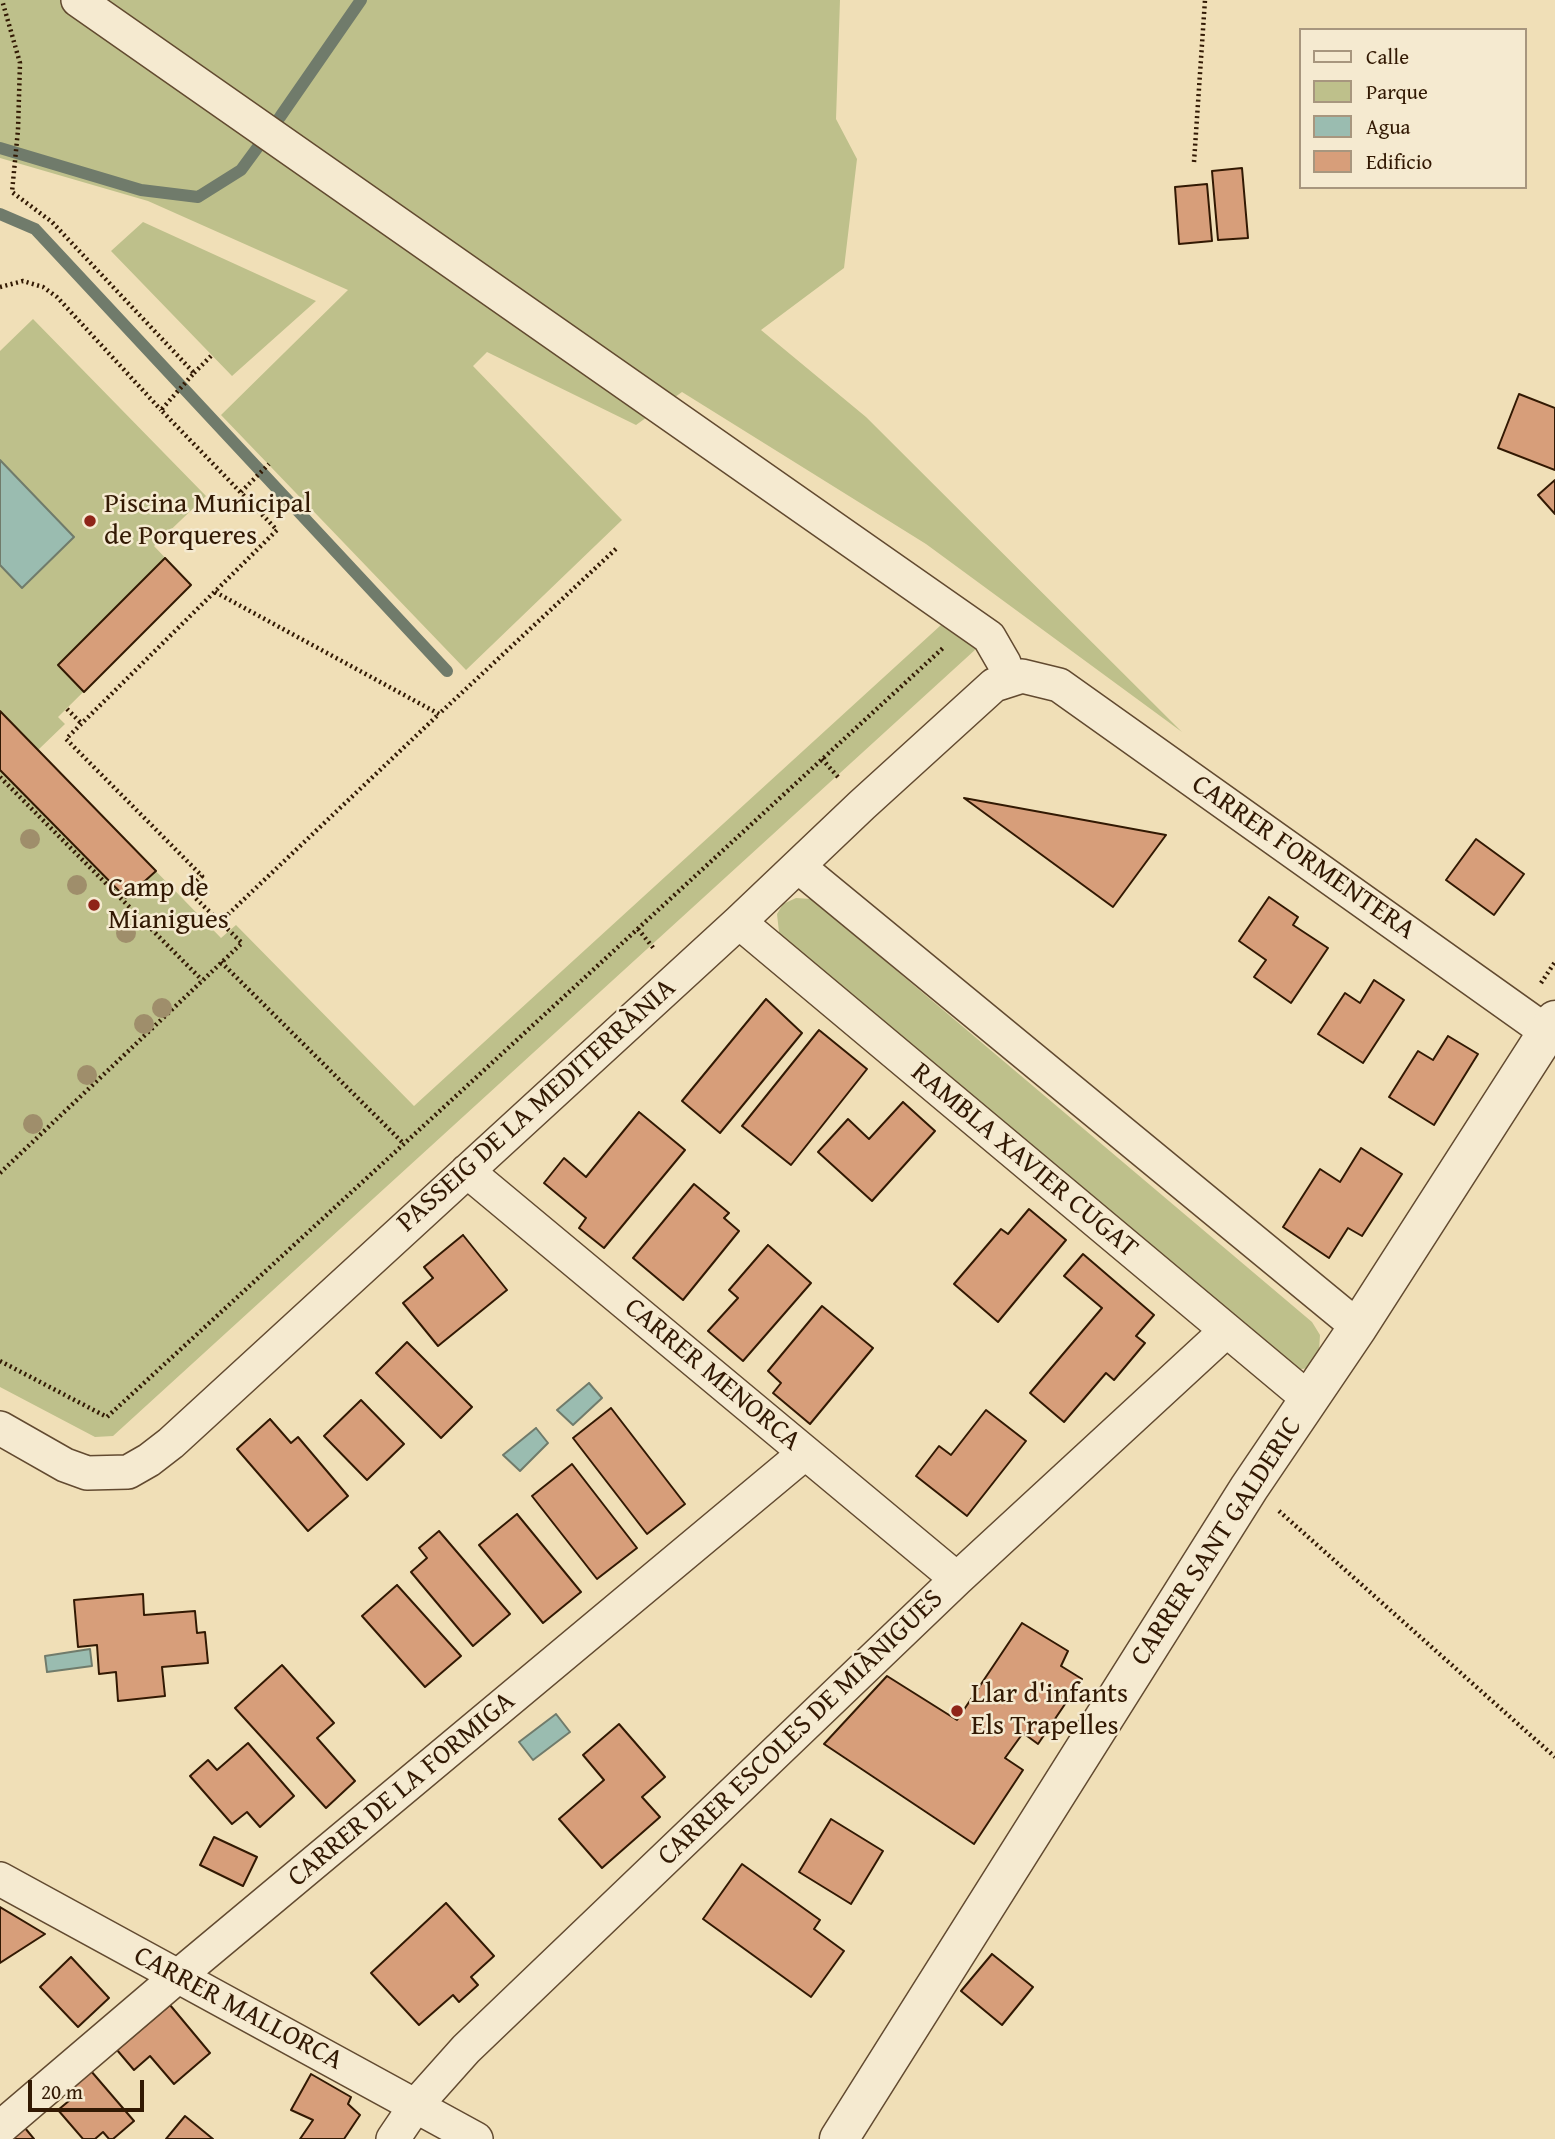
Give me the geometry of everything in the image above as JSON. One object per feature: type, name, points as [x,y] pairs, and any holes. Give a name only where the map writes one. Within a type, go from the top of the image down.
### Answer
[{"type":"street","points":[[78,0],[989,637],[1010,680]]},
{"type":"street","name":"CARRER FORMENTERA","points":[[1010,680],[1022,676],[1059,685],[1551,1026]]},
{"type":"street","name":"PASSEIG DE LA MEDITERRÀNIA","points":[[0,1428],[65,1465],[87,1473],[128,1472],[149,1460],[171,1443],[799,867],[862,804],[994,685],[1010,680]]},
{"type":"street","points":[[799,867],[1358,1327]]},
{"type":"street","name":"RAMBLA XAVIER CUGAT","points":[[739,922],[1310,1400]]},
{"type":"street","name":"CARRER SANT GALDERIC","points":[[839,2139],[1249,1488],[1358,1327],[1551,1026]]},
{"type":"street","name":"CARRER MENORCA","points":[[467,1171],[957,1579]]},
{"type":"street","name":"CARRER ESCOLES DE MIÀNIGUES","points":[[393,2139],[416,2105],[466,2049],[957,1579],[1226,1331]]},
{"type":"street","name":"CARRER DE LA FORMIGA","points":[[0,2128],[805,1453]]},
{"type":"street","name":"CARRER MALLORCA","points":[[0,1879],[476,2139]]},
{"type":"path","points":[[2,0],[20,63],[18,130],[12,192],[52,222],[194,373]]},
{"type":"path","points":[[1194,162],[1205,0]]},
{"type":"path","points":[[0,286],[23,281],[43,287],[57,297],[277,530],[66,739],[202,876],[187,890],[242,943],[0,1172]]},
{"type":"path","points":[[161,410],[212,355]]},
{"type":"path","points":[[241,492],[269,464]]},
{"type":"path","points":[[220,922],[618,547]]},
{"type":"path","points":[[215,592],[439,714]]},
{"type":"path","points":[[0,1361],[107,1417],[970,624]]},
{"type":"path","points":[[67,709],[82,724]]},
{"type":"path","points":[[0,777],[202,980]]},
{"type":"path","points":[[221,962],[404,1144]]},
{"type":"path","points":[[1249,1488],[1300,1528],[1555,1757]]},
{"type":"green space","points":[[0,0],[840,0],[836,119],[857,159],[844,268],[761,330],[866,417],[1182,732],[926,544],[682,392],[636,425],[487,352],[473,366],[622,520],[466,670],[221,415],[348,290],[148,201],[0,158]]},
{"type":"green space","points":[[143,222],[316,301],[232,376],[111,251]]},
{"type":"green space","points":[[33,319],[206,496],[154,546],[191,585],[58,717],[65,724],[38,750],[221,938],[236,925],[414,1106],[941,625],[976,649],[113,1436],[95,1437],[0,1387],[0,351]]},
{"type":"green space","points":[[796,898],[812,899],[1312,1322],[1320,1335],[1319,1351],[1308,1368],[1296,1370],[780,941],[777,914],[783,904]]},
{"type":"water","points":[[0,460],[74,537],[22,588],[0,565]]},
{"type":"water","points":[[589,1383],[602,1398],[573,1425],[557,1410]]},
{"type":"water","points":[[536,1428],[548,1443],[520,1471],[503,1455]]},
{"type":"water","points":[[90,1649],[92,1666],[47,1672],[45,1656]]},
{"type":"water","points":[[556,1714],[570,1732],[533,1760],[519,1742]]},
{"type":"building","points":[[1242,168],[1248,238],[1218,240],[1212,171]]},
{"type":"building","points":[[1207,184],[1212,241],[1179,244],[1175,187]]},
{"type":"building","points":[[1519,394],[1555,408],[1555,470],[1498,448]]},
{"type":"building","points":[[1555,480],[1555,514],[1538,495]]},
{"type":"building","points":[[165,558],[191,585],[84,692],[58,665]]},
{"type":"building","points":[[0,711],[156,871],[126,898],[0,770]]},
{"type":"building","points":[[964,798],[1166,835],[1113,907]]},
{"type":"building","points":[[1476,839],[1524,874],[1494,915],[1446,880]]},
{"type":"building","points":[[1269,897],[1298,917],[1293,925],[1328,948],[1291,1003],[1254,977],[1266,960],[1239,941]]},
{"type":"building","points":[[1374,980],[1404,1000],[1363,1063],[1318,1034],[1345,993],[1360,1003]]},
{"type":"building","points":[[766,999],[802,1033],[720,1133],[682,1101]]},
{"type":"building","points":[[819,1030],[867,1069],[791,1165],[742,1126]]},
{"type":"building","points":[[1448,1036],[1478,1054],[1434,1125],[1389,1097],[1418,1051],[1433,1060]]},
{"type":"building","points":[[903,1102],[935,1131],[872,1201],[818,1152],[848,1119],[869,1139]]},
{"type":"building","points":[[639,1112],[685,1150],[604,1248],[579,1228],[586,1218],[544,1183],[564,1158],[586,1177]]},
{"type":"building","points":[[1361,1148],[1402,1174],[1362,1236],[1348,1228],[1329,1258],[1283,1227],[1320,1169],[1340,1182]]},
{"type":"building","points":[[694,1184],[729,1213],[724,1218],[739,1231],[683,1300],[633,1258]]},
{"type":"building","points":[[1029,1209],[1066,1240],[998,1322],[954,1284],[1001,1229],[1008,1234]]},
{"type":"building","points":[[463,1235],[507,1290],[438,1346],[403,1303],[433,1278],[424,1267]]},
{"type":"building","points":[[768,1245],[811,1283],[743,1361],[708,1331],[738,1298],[729,1290]]},
{"type":"building","points":[[1083,1254],[1154,1315],[1136,1336],[1145,1343],[1114,1380],[1106,1373],[1064,1422],[1030,1393],[1102,1308],[1064,1276]]},
{"type":"building","points":[[822,1306],[873,1348],[810,1424],[773,1393],[781,1383],[768,1371]]},
{"type":"building","points":[[407,1342],[472,1407],[441,1438],[376,1373]]},
{"type":"building","points":[[361,1400],[404,1444],[367,1480],[324,1436]]},
{"type":"building","points":[[611,1408],[685,1504],[647,1534],[573,1438]]},
{"type":"building","points":[[986,1410],[1026,1441],[967,1516],[916,1476],[939,1446],[951,1455]]},
{"type":"building","points":[[270,1419],[291,1443],[298,1437],[348,1496],[308,1531],[237,1449]]},
{"type":"building","points":[[572,1464],[637,1548],[597,1579],[532,1496]]},
{"type":"building","points":[[517,1514],[581,1592],[543,1623],[479,1545]]},
{"type":"building","points":[[439,1531],[510,1614],[473,1646],[411,1572],[427,1558],[419,1548]]},
{"type":"building","points":[[397,1585],[461,1656],[425,1687],[362,1616]]},
{"type":"building","points":[[143,1594],[144,1615],[195,1611],[197,1633],[205,1632],[208,1663],[162,1667],[165,1696],[118,1701],[116,1672],[99,1674],[97,1645],[78,1647],[74,1600]]},
{"type":"building","name":"Llar d'infants Els Trapelles","points":[[1022,1623],[1068,1651],[1061,1666],[1082,1679],[1038,1744],[1023,1733],[1005,1758],[1023,1770],[974,1844],[824,1744],[887,1676],[957,1720]]},
{"type":"building","points":[[282,1665],[334,1723],[317,1738],[355,1781],[326,1808],[235,1708]]},
{"type":"building","points":[[619,1724],[665,1777],[642,1797],[660,1817],[602,1868],[559,1819],[604,1780],[583,1755]]},
{"type":"building","points":[[248,1743],[294,1796],[260,1827],[247,1812],[232,1824],[190,1776],[208,1760],[217,1770]]},
{"type":"building","points":[[831,1819],[883,1851],[851,1904],[799,1872]]},
{"type":"building","points":[[214,1837],[257,1857],[243,1886],[200,1865]]},
{"type":"building","points":[[742,1864],[820,1920],[814,1929],[844,1951],[811,1997],[703,1919]]},
{"type":"building","points":[[446,1903],[494,1956],[471,1977],[478,1985],[459,2002],[453,1995],[419,2025],[371,1973]]},
{"type":"building","points":[[0,1907],[45,1934],[0,1963]]},
{"type":"building","points":[[992,1954],[1033,1987],[1002,2025],[961,1991]]},
{"type":"building","points":[[71,1957],[109,1998],[78,2027],[40,1987]]},
{"type":"building","points":[[170,2005],[210,2053],[174,2084],[150,2056],[134,2070],[117,2050]]},
{"type":"building","points":[[91,2071],[134,2121],[113,2139],[109,2139],[103,2132],[95,2139],[83,2139],[58,2110],[70,2100],[65,2094]]},
{"type":"building","points":[[311,2074],[351,2097],[348,2104],[360,2115],[344,2139],[300,2139],[313,2120],[291,2110]]},
{"type":"building","points":[[185,2116],[213,2139],[166,2139]]},
{"type":"building","points":[[25,2128],[34,2139],[11,2139]]},
{"type":"waterway","points":[[0,148],[141,190],[198,197],[241,170],[361,0]]},
{"type":"waterway","points":[[0,214],[35,229],[447,671]]},
{"type":"place","name":"Piscina Municipal de Porqueres","points":[[90,521]]},
{"type":"place","name":"Camp de Mianigues","points":[[94,905]]},
{"type":"place","name":"Llar d'infants Els Trapelles","points":[[957,1711]]}]
